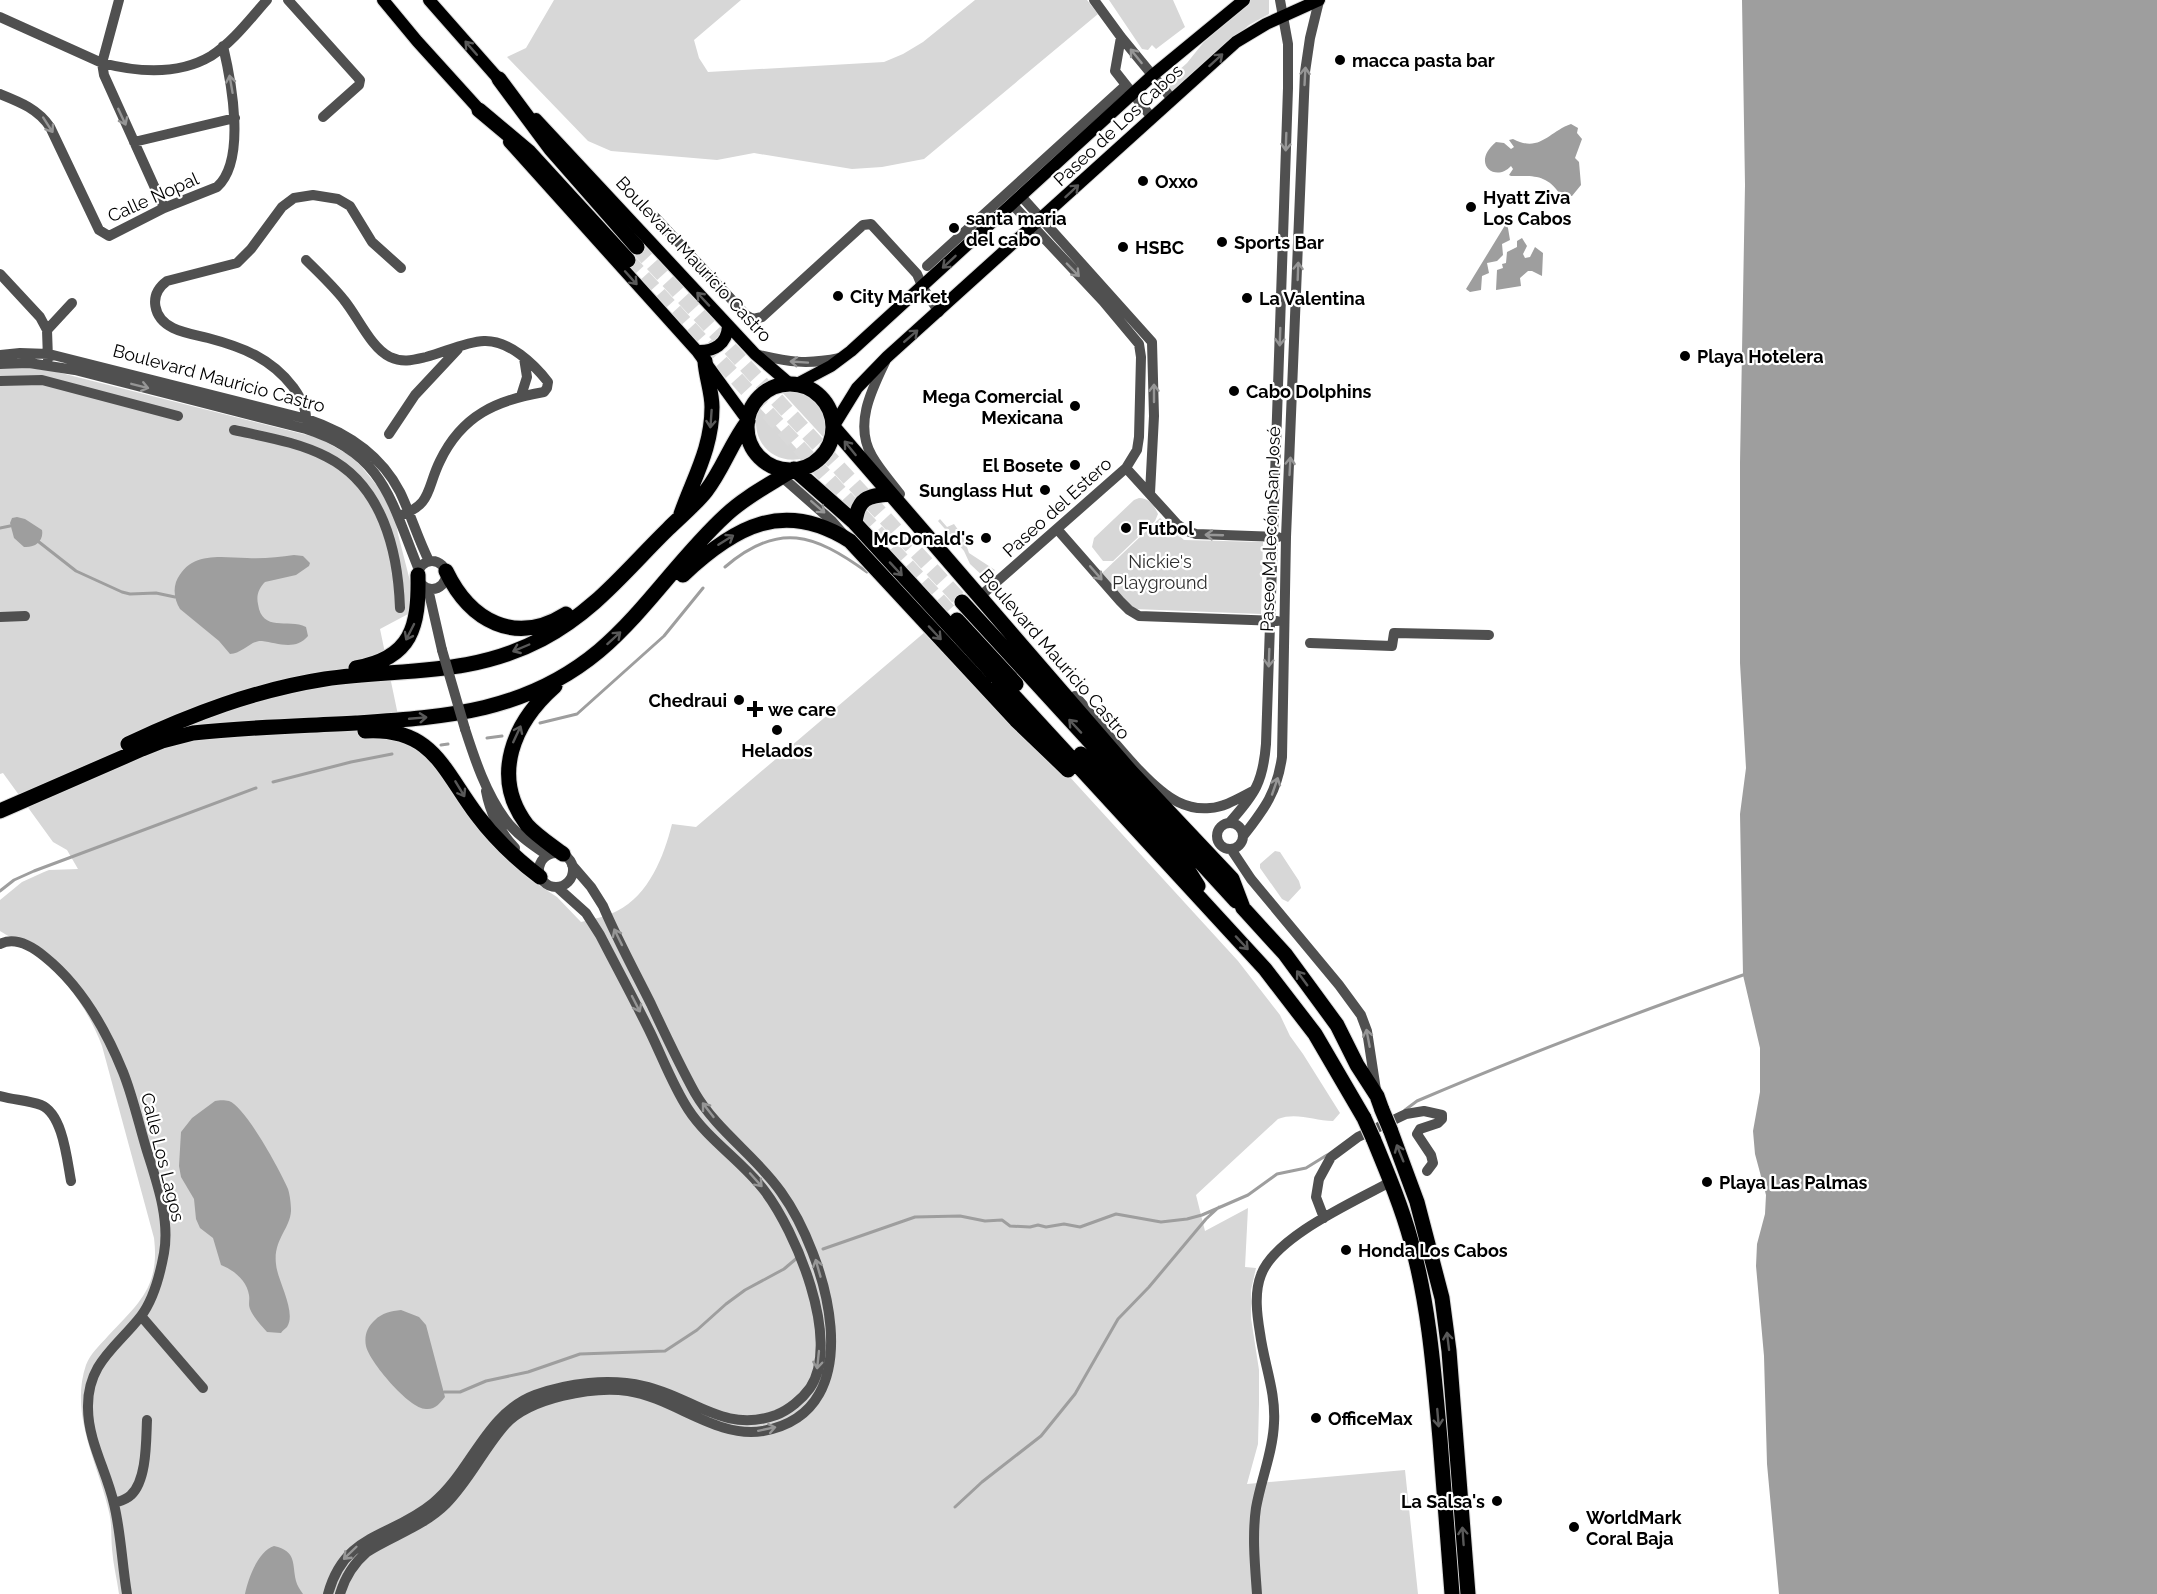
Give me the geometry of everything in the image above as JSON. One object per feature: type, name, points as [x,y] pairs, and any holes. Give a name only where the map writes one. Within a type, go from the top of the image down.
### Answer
[{"type":"highway","name":"Boulevard Mauricio Castro","points":[[499,79],[551,149],[637,247]]},
{"type":"highway","points":[[479,110],[530,152],[628,260]]},
{"type":"highway","points":[[678,520],[708,445],[712,407],[701,356]]},
{"type":"highway","points":[[568,859],[532,830],[526,822],[511,788],[508,770],[514,739],[525,719],[541,699],[618,634],[726,514],[749,496],[788,473],[810,464],[822,454],[830,440],[833,427],[830,412],[823,399],[812,390],[794,384],[775,387],[762,394],[753,406],[748,421],[748,437],[760,457],[772,466],[788,473],[855,523],[1265,969],[1301,1014],[1339,1073],[1364,1118],[1392,1181],[1416,1262],[1430,1338],[1452,1594]]},
{"type":"highway","points":[[0,811],[193,714],[273,689],[328,679],[463,666],[505,655],[542,639],[589,609],[700,498],[715,478],[738,434],[748,421]]},
{"type":"highway","name":"Boulevard Mauricio Castro","points":[[833,427],[1131,772],[1232,879],[1243,908]]},
{"type":"highway","points":[[855,523],[858,507],[864,500],[891,494]]},
{"type":"highway","points":[[648,602],[677,581],[701,557],[752,526],[786,520],[807,522],[833,532],[850,542],[1016,720],[1071,772],[1105,795]]},
{"type":"highway","points":[[445,576],[478,614],[501,625],[524,629],[543,626],[557,620],[624,576]]},
{"type":"highway","points":[[109,758],[168,718],[216,698],[271,682],[373,665],[386,660],[402,646],[415,623],[421,578]]},
{"type":"highway","name":"Boulevard Mauricio Castro","points":[[962,602],[1285,954],[1337,1025],[1379,1103],[1417,1202],[1442,1298],[1449,1351],[1468,1594]]},
{"type":"highway","points":[[949,611],[1186,867],[1219,919]]},
{"type":"highway","points":[[0,804],[109,758],[193,733],[388,721],[476,711],[525,695],[549,684],[580,665]]},
{"type":"highway","points":[[1095,718],[1131,772]]},
{"type":"highway","points":[[109,758],[174,744],[206,740],[369,730],[396,733],[420,743],[440,761],[470,807],[494,837],[513,855],[540,872]]},
{"type":"main road","points":[[383,0],[417,41],[701,356],[748,421]]},
{"type":"main road","name":"Boulevard Mauricio Castro","points":[[429,0],[499,79],[728,326],[755,354],[794,384]]},
{"type":"main road","name":"Paseo de Los Cabos","points":[[794,384],[843,358],[1016,200],[1129,90],[1153,75],[1244,0]]},
{"type":"main road","name":"Paseo de Los Cabos","points":[[833,427],[857,388],[887,357],[1236,42],[1250,32],[1319,1]]},
{"type":"main road","points":[[701,356],[716,349],[724,339],[728,326]]},
{"type":"street","points":[[119,0],[102,63],[104,75],[164,208]]},
{"type":"street","points":[[1,20],[102,63],[119,67],[166,70],[195,63],[211,56],[267,0]]},
{"type":"street","points":[[288,0],[360,80],[357,86],[323,117]]},
{"type":"street","points":[[1094,0],[1120,37],[1172,99]]},
{"type":"street","name":"Paseo Malecón San José","points":[[1230,822],[1256,789],[1264,765],[1266,744],[1288,78],[1287,44],[1280,0]]},
{"type":"street","name":"Paseo Malecón San José","points":[[1244,835],[1271,798],[1282,757],[1286,537],[1305,72],[1319,1]]},
{"type":"street","points":[[1120,37],[1115,71],[1152,118]]},
{"type":"street","name":"Calle Nopal","points":[[0,93],[44,118],[99,230],[109,236],[164,208],[217,187],[222,182],[229,165],[235,135],[233,90],[223,46]]},
{"type":"street","points":[[927,266],[1129,90]]},
{"type":"street","points":[[134,142],[235,118]]},
{"type":"street","points":[[307,424],[307,412],[298,395],[285,378],[265,360],[242,348],[177,330],[163,322],[155,311],[156,294],[167,280],[237,263],[251,249],[282,207],[294,198],[314,195],[338,199],[350,206],[372,242],[400,268]]},
{"type":"street","name":"Paseo del Estero","points":[[1016,200],[1107,298],[1152,342],[1153,420],[1150,493]]},
{"type":"street","points":[[656,217],[746,315],[753,319],[762,317],[866,225],[871,224],[917,274],[922,288],[939,312]]},
{"type":"street","points":[[306,260],[343,299],[375,344],[387,355],[403,361],[414,360],[483,341],[493,342],[502,344],[524,358],[548,384],[543,392],[521,396],[490,407],[460,431],[441,460],[424,502],[403,515]]},
{"type":"street","points":[[0,274],[40,317],[47,330],[48,360],[42,380]]},
{"type":"street","name":"Paseo del Estero","points":[[985,592],[1126,468],[1137,450],[1140,420],[1141,357],[1139,344],[1107,298]]},
{"type":"street","points":[[47,330],[72,303]]},
{"type":"street","points":[[389,434],[415,395],[460,347]]},
{"type":"street","name":"Boulevard Mauricio Castro","points":[[0,355],[20,353],[307,424],[347,448],[387,481],[429,561]]},
{"type":"street","points":[[755,354],[796,363],[816,363],[843,358]]},
{"type":"street","points":[[887,357],[871,392],[865,417],[864,435],[872,457],[910,508],[1150,780],[1168,796],[1200,808],[1223,805],[1256,789]]},
{"type":"street","points":[[521,396],[527,377],[524,358]]},
{"type":"street","name":"Boulevard Mauricio Castro","points":[[0,364],[48,360]]},
{"type":"street","points":[[1278,372],[1294,373]]},
{"type":"street","points":[[0,381],[42,380],[178,416]]},
{"type":"street","points":[[1140,420],[1153,420]]},
{"type":"street","points":[[234,430],[286,442],[327,457],[348,471],[368,490],[378,509],[391,545],[399,587],[400,608]]},
{"type":"street","points":[[1126,468],[1177,524],[1192,533],[1286,537]]},
{"type":"street","points":[[788,473],[850,542]]},
{"type":"street","points":[[368,490],[387,481]]},
{"type":"street","name":"Boulevard Mauricio Castro","points":[[403,515],[434,614],[465,729],[484,782]]},
{"type":"street","points":[[1058,529],[1120,601],[1139,616],[1285,621]]},
{"type":"street","points":[[434,614],[437,596],[445,576],[440,563],[429,561],[421,566],[421,578],[437,588],[445,576]]},
{"type":"street","points":[[0,617],[25,616]]},
{"type":"street","points":[[1310,643],[1392,646],[1394,633],[1489,635]]},
{"type":"street","points":[[484,782],[505,819],[525,839],[547,855]]},
{"type":"street","points":[[335,1590],[348,1571],[366,1552],[422,1522],[445,1505],[506,1424],[531,1407],[572,1390],[626,1391],[656,1397],[727,1429],[738,1426],[746,1433],[781,1426],[800,1415],[814,1391],[818,1367],[817,1311],[807,1272],[781,1214],[764,1189],[690,1112],[586,912],[557,887],[547,884],[540,872],[520,854],[502,831],[489,807],[484,782]]},
{"type":"street","points":[[1231,849],[1240,845],[1244,835],[1239,825],[1230,822],[1220,826],[1217,836],[1221,846],[1231,849],[1251,879],[1339,985],[1360,1015],[1367,1031],[1379,1103]]},
{"type":"street","points":[[540,872],[542,860],[547,855],[558,853],[568,859],[591,887],[603,906],[696,1094],[717,1123],[781,1191],[805,1232],[819,1270],[830,1327],[830,1362],[826,1382],[814,1391]]},
{"type":"street","points":[[557,887],[567,883],[573,875],[568,859]]},
{"type":"street","name":"Calle Los Lagos","points":[[0,944],[6,941],[28,945],[36,949],[56,966],[90,1007],[124,1073],[154,1175],[165,1224],[166,1240],[155,1290],[141,1316],[100,1363],[90,1387],[87,1408],[93,1440],[114,1503],[127,1594]]},
{"type":"street","points":[[618,970],[631,963]]},
{"type":"street","points":[[0,1096],[44,1106],[51,1113],[58,1124],[66,1150],[71,1181]]},
{"type":"street","points":[[1324,1218],[1316,1197],[1319,1179],[1331,1157],[1358,1137],[1406,1114],[1424,1111],[1442,1115],[1438,1123],[1420,1129],[1417,1134],[1431,1155],[1433,1163],[1427,1171]]},
{"type":"street","points":[[1257,1594],[1254,1563],[1256,1510],[1271,1446],[1275,1405],[1257,1314],[1261,1274],[1279,1248],[1296,1234],[1392,1181]]},
{"type":"street","points":[[141,1316],[202,1388]]},
{"type":"street","points":[[114,1503],[129,1497],[138,1487],[144,1461],[147,1420]]},
{"type":"green space","points":[[554,0],[741,0],[694,40],[699,58],[708,72],[884,62],[923,42],[975,0],[1087,0],[1098,14],[924,159],[882,167],[852,169],[754,153],[717,160],[611,151],[588,141],[507,57],[526,48]]},
{"type":"green space","points":[[1109,0],[1173,0],[1185,27],[1156,49],[1152,45],[1148,50],[1142,49]]},
{"type":"green space","points":[[1251,0],[1269,0],[1269,14],[1249,25],[1176,90],[1167,88],[1169,79],[1187,63],[1203,43]]},
{"type":"green space","points":[[30,368],[53,371],[319,438],[349,455],[361,466],[393,505],[411,585],[410,613],[380,629],[403,739],[438,767],[528,878],[557,897],[581,922],[608,915],[628,904],[654,874],[665,849],[672,824],[696,827],[925,632],[1047,752],[1238,961],[1280,1015],[1290,1036],[1340,1113],[1333,1121],[1292,1116],[1278,1119],[1196,1195],[1205,1231],[1248,1208],[1245,1267],[1256,1268],[1251,1290],[1251,1318],[1259,1370],[1259,1404],[1258,1444],[1247,1484],[1405,1470],[1418,1594],[119,1594],[110,1517],[83,1421],[82,1384],[90,1357],[145,1293],[154,1269],[154,1238],[102,1046],[92,1023],[72,991],[46,962],[30,949],[0,931],[0,900],[22,882],[49,870],[78,869],[67,850],[53,842],[3,773],[0,774],[0,369]]},
{"type":"green space","points":[[786,388],[806,392],[821,402],[828,418],[825,439],[780,390]]},
{"type":"green space","points":[[759,407],[805,458],[793,460],[782,458],[765,448],[756,429]]},
{"type":"green space","name":"Futbol","points":[[1146,499],[1153,505],[1158,514],[1155,521],[1113,561],[1103,561],[1092,547],[1094,538],[1134,500]]},
{"type":"green space","name":"Nickie's Playground","points":[[1160,518],[1184,540],[1263,542],[1261,614],[1134,609],[1101,574]]},
{"type":"green space","points":[[940,519],[947,527],[954,524],[964,538],[969,553],[995,570],[986,579],[970,564],[964,551],[938,521]]},
{"type":"green space","points":[[1275,851],[1280,852],[1301,888],[1288,902],[1282,899],[1260,868],[1260,864]]},
{"type":"shaded area","points":[[1742,0],[2157,0],[2157,1594],[1779,1594],[1767,1464],[1764,1356],[1756,1266],[1757,1244],[1765,1214],[1766,1195],[1755,1154],[1753,1131],[1760,1092],[1760,1048],[1743,975],[1740,814],[1746,768],[1740,663],[1740,463],[1745,185]]},
{"type":"shaded area","points":[[1571,124],[1578,128],[1577,133],[1582,139],[1575,158],[1579,162],[1581,185],[1572,196],[1560,194],[1550,183],[1539,178],[1511,176],[1509,175],[1513,169],[1511,166],[1499,173],[1488,169],[1485,164],[1485,157],[1496,142],[1504,143],[1511,149],[1514,147],[1509,140],[1513,139],[1522,143],[1537,143]]},
{"type":"shaded area","points":[[1507,222],[1510,240],[1502,244],[1503,255],[1497,261],[1487,263],[1489,273],[1482,276],[1481,290],[1470,292],[1466,289]]},
{"type":"shaded area","points":[[1522,238],[1527,246],[1523,254],[1525,258],[1530,257],[1535,247],[1543,253],[1542,276],[1528,271],[1520,278],[1521,286],[1496,290],[1497,270],[1503,268],[1502,264],[1506,263],[1507,252],[1517,247],[1517,241]]},
{"type":"shaded area","points":[[12,518],[25,519],[42,530],[42,537],[38,543],[24,547],[14,538],[10,523]]},
{"type":"shaded area","points":[[303,556],[310,563],[309,566],[296,575],[265,582],[258,592],[257,601],[260,613],[270,622],[306,627],[308,636],[303,641],[286,645],[258,641],[239,652],[230,654],[219,641],[180,609],[177,603],[176,582],[189,565],[197,561],[216,557],[259,558]]},
{"type":"shaded area","points":[[215,1101],[229,1101],[244,1114],[289,1191],[290,1217],[279,1241],[276,1256],[277,1271],[290,1313],[287,1327],[281,1333],[267,1332],[250,1309],[248,1290],[243,1281],[231,1270],[221,1265],[213,1238],[200,1228],[196,1219],[194,1199],[181,1177],[179,1166],[181,1132],[192,1118]]},
{"type":"shaded area","points":[[401,1310],[419,1317],[426,1325],[445,1397],[432,1408],[419,1407],[400,1393],[374,1362],[366,1346],[365,1339],[372,1323],[384,1314]]},
{"type":"shaded area","points":[[274,1546],[287,1551],[290,1555],[296,1583],[303,1594],[245,1594],[251,1574],[259,1559]]},
{"type":"waterway","points":[[0,528],[10,526]]},
{"type":"waterway","points":[[725,567],[744,552],[763,543],[780,538],[796,538],[830,549],[867,572]]},
{"type":"waterway","points":[[39,542],[76,571],[122,592],[156,593],[175,597]]},
{"type":"waterway","points":[[540,723],[577,714],[664,636],[703,588]]},
{"type":"waterway","points":[[487,738],[502,736]]},
{"type":"waterway","points":[[441,745],[448,744]]},
{"type":"waterway","points":[[273,782],[392,754]]},
{"type":"waterway","points":[[0,891],[14,880],[34,871],[256,788]]},
{"type":"waterway","points":[[1405,1110],[1417,1101],[1498,1067],[1743,975]]},
{"type":"waterway","points":[[823,1249],[915,1217],[960,1216],[985,1221],[1002,1220],[1010,1226],[1030,1227],[1064,1224],[1080,1227],[1116,1214],[1161,1222],[1187,1219],[1248,1195],[1277,1174],[1306,1168],[1327,1155]]},
{"type":"waterway","points":[[955,1507],[982,1482],[1041,1436],[1075,1394],[1118,1319],[1219,1207]]},
{"type":"waterway","points":[[444,1392],[460,1392],[486,1381],[528,1372],[580,1354],[665,1351],[697,1330],[745,1290],[784,1269],[797,1258]]},
{"type":"tunnel","points":[[637,247],[962,602]]},
{"type":"tunnel","points":[[628,260],[949,611]]},
{"type":"place","name":"macca pasta bar","points":[[1340,60]]},
{"type":"place","name":"Oxxo","points":[[1143,181]]},
{"type":"place","name":"Hyatt Ziva Los Cabos","points":[[1471,207]]},
{"type":"place","name":"santa maria del cabo","points":[[954,228]]},
{"type":"place","name":"Sports Bar","points":[[1222,242]]},
{"type":"place","name":"HSBC","points":[[1123,247]]},
{"type":"place","name":"City Market","points":[[838,296]]},
{"type":"place","name":"La Valentina","points":[[1247,298]]},
{"type":"place","name":"Playa Hotelera","points":[[1685,356]]},
{"type":"place","name":"Cabo Dolphins","points":[[1234,391]]},
{"type":"place","name":"Mega Comercial Mexicana","points":[[1075,406]]},
{"type":"place","name":"El Bosete","points":[[1075,465]]},
{"type":"place","name":"Sunglass Hut","points":[[1045,490]]},
{"type":"place","name":"Futbol","points":[[1126,528]]},
{"type":"place","name":"McDonald's","points":[[986,538]]},
{"type":"place","name":"Chedraui","points":[[739,700]]},
{"type":"place","name":"we care","points":[[755,709]]},
{"type":"place","name":"Helados","points":[[777,730]]},
{"type":"place","name":"Playa Las Palmas","points":[[1707,1182]]},
{"type":"place","name":"Honda Los Cabos","points":[[1346,1250]]},
{"type":"place","name":"OfficeMax","points":[[1316,1418]]},
{"type":"place","name":"La Salsa's","points":[[1497,1501]]},
{"type":"place","name":"WorldMark Coral Baja","points":[[1574,1527]]}]
